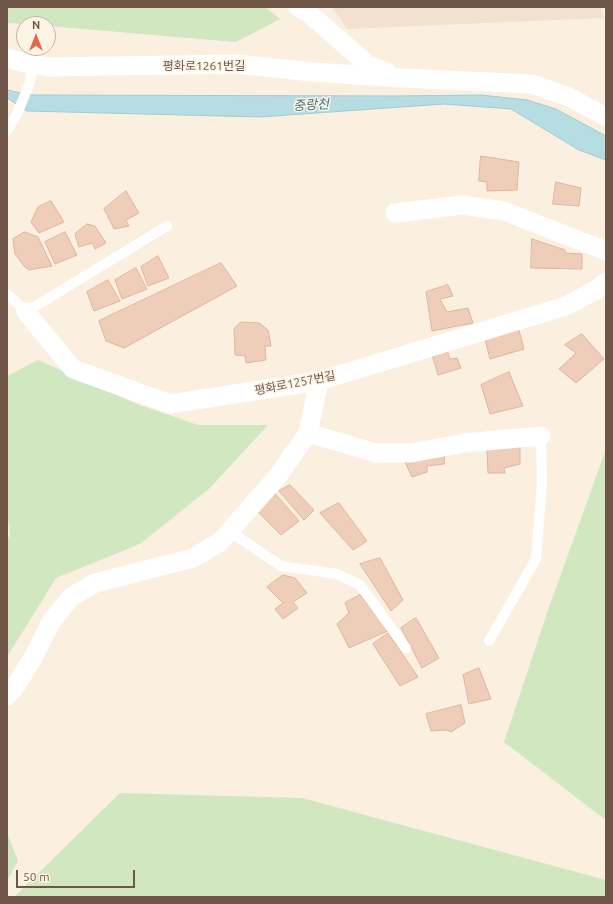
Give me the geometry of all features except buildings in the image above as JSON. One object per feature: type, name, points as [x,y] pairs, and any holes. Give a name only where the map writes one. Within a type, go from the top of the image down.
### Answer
[{"type":"street","name":"평화로1261번길","points":[[298,7],[311,16],[368,65],[402,78]]},
{"type":"street","name":"평화로1261번길","points":[[7,58],[49,67],[236,64],[313,72],[532,84],[569,98],[606,117]]},
{"type":"street","points":[[395,213],[462,205],[504,211],[606,251]]},
{"type":"street","name":"평화로1257번길","points":[[26,312],[73,369],[170,404],[319,381],[566,306],[596,290],[606,282]]},
{"type":"street","points":[[7,696],[14,689],[34,656],[51,622],[71,597],[95,583],[194,558],[220,542],[278,476],[308,433],[319,381]]},
{"type":"street","points":[[308,433],[376,453],[411,452],[465,443],[541,436]]},
{"type":"lane","points":[[7,131],[17,114],[29,85],[34,64]]},
{"type":"lane","points":[[26,312],[167,226]]},
{"type":"lane","name":"평화로1257번길","points":[[7,294],[26,312]]},
{"type":"lane","points":[[489,641],[536,559],[542,483],[541,436]]},
{"type":"lane","points":[[229,531],[281,566],[337,574],[360,585],[406,648]]},
{"type":"shaded area","points":[[332,7],[601,7],[604,18],[347,29]]},
{"type":"green space","points":[[7,7],[265,7],[280,19],[236,42],[56,27],[56,16],[16,16],[16,24],[7,23]]},
{"type":"green space","points":[[38,360],[137,404],[198,425],[268,425],[210,488],[140,544],[56,578],[7,657],[7,540],[10,535],[7,509],[7,376]]},
{"type":"green space","points":[[606,449],[606,818],[603,818],[504,742],[547,613]]},
{"type":"green space","points":[[120,793],[302,798],[606,880],[606,897],[14,897]]},
{"type":"green space","points":[[7,833],[18,861],[7,881]]},
{"type":"water","name":"중랑천","points":[[7,90],[30,95],[481,95],[527,100],[556,109],[606,136],[606,160],[579,150],[511,109],[444,104],[260,117],[27,111],[7,98]]}]
